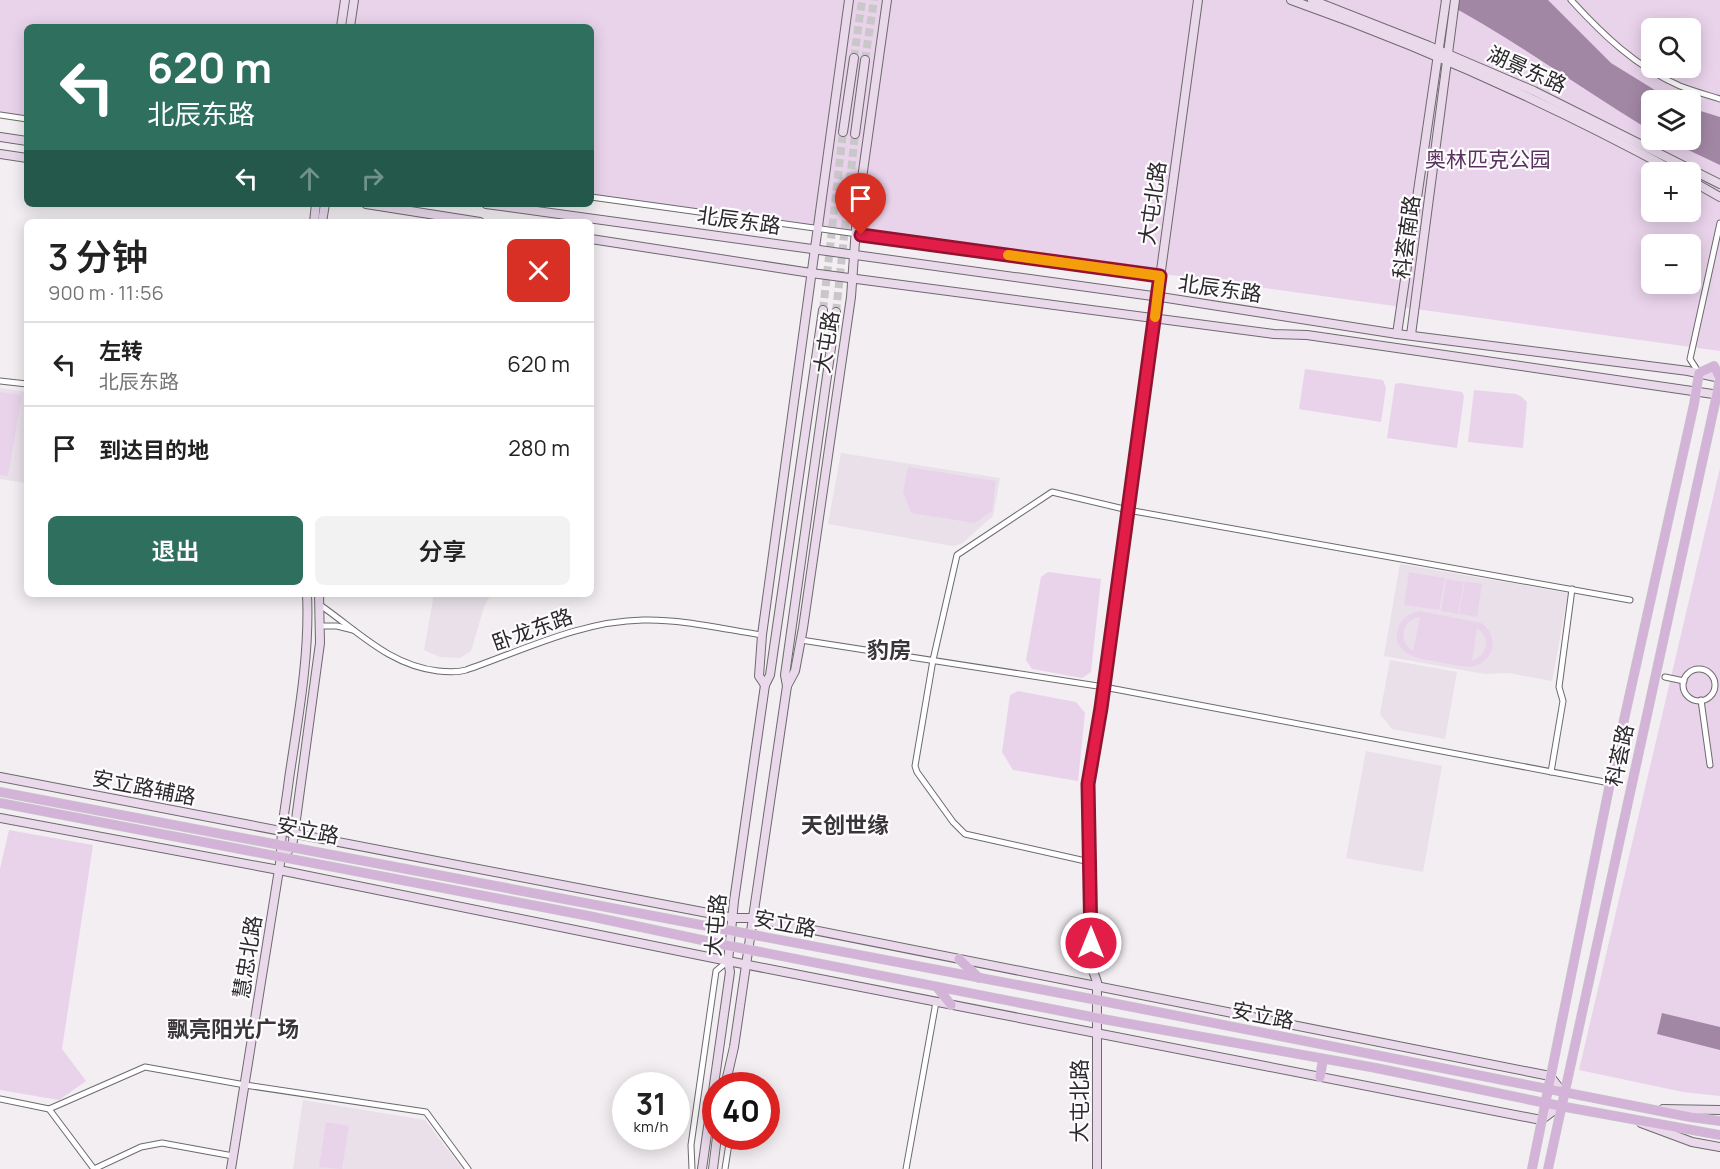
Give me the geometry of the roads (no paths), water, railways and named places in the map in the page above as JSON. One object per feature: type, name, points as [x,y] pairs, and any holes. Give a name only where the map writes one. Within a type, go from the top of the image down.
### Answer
[{"type":"main road","name":"科荟路","points":[[1532,1169],[1610,783],[1699,373],[1714,366],[1720,378],[1718,394],[1548,1169]]},
{"type":"main road","name":"安立路","points":[[0,792],[280,843],[1097,1000],[1563,1093],[1720,1121]]},
{"type":"main road","name":"安立路","points":[[0,803],[577,913],[730,946],[1097,1018],[1720,1135]]},
{"type":"main road","points":[[959,959],[979,978]]},
{"type":"main road","points":[[938,987],[951,1005]]},
{"type":"main road","points":[[1320,1077],[1323,1059]]},
{"type":"street","points":[[341,24],[345,0]]},
{"type":"street","points":[[350,24],[354,0]]},
{"type":"street","name":"大屯路","points":[[765,684],[759,676],[762,635],[849,0]]},
{"type":"street","name":"大屯路","points":[[787,686],[795,671],[801,640],[852,278],[887,0]]},
{"type":"street","name":"大屯北路","points":[[1097,1169],[1097,986],[1091,965],[1088,784],[1104,687],[1198,0]]},
{"type":"street","name":"湖景东路","points":[[1291,0],[1438,53]]},
{"type":"street","name":"湖景东路","points":[[1312,0],[1438,53],[1656,162]]},
{"type":"street","points":[[1571,0],[1598,30],[1624,52],[1655,73],[1680,86],[1720,99]]},
{"type":"street","name":"科荟南路","points":[[1397,334],[1438,53],[1450,2]]},
{"type":"street","name":"科荟南路","points":[[1411,335],[1448,58],[1450,2]]},
{"type":"street","points":[[843,132],[854,58]]},
{"type":"street","name":"湖景东路","points":[[1448,58],[1534,91],[1720,184]]},
{"type":"street","points":[[855,134],[865,60]]},
{"type":"street","points":[[0,115],[24,119]]},
{"type":"street","points":[[0,137],[24,140]]},
{"type":"street","points":[[0,154],[24,158]]},
{"type":"street","points":[[1701,181],[1702,175]]},
{"type":"street","points":[[1701,186],[1720,197]]},
{"type":"street","name":"北辰东路","points":[[594,197],[1160,276]]},
{"type":"street","points":[[385,207],[461,219]]},
{"type":"street","name":"北辰东路","points":[[508,207],[854,253],[1397,334],[1699,373]]},
{"type":"street","name":"科荟路","points":[[1699,373],[1690,359],[1720,223]]},
{"type":"street","name":"北辰东路","points":[[594,239],[811,273],[1274,334],[1307,335],[1718,394]]},
{"type":"street","name":"大屯路","points":[[702,1169],[730,972],[728,961],[734,901],[765,684],[770,675],[823,310]]},
{"type":"street","name":"大屯路","points":[[728,1072],[749,949],[787,686],[785,675],[836,312]]},
{"type":"street","points":[[0,381],[24,384]]},
{"type":"street","points":[[1090,862],[965,834],[953,822],[915,766],[933,660],[957,555],[1052,492],[1128,510],[1630,600]]},
{"type":"street","points":[[1551,772],[1563,701],[1559,687],[1572,589]]},
{"type":"street","name":"慧忠北路","points":[[231,1169],[281,857],[280,843],[301,695],[307,629],[307,597]]},
{"type":"street","points":[[281,857],[292,846],[294,834],[321,626],[319,597]]},
{"type":"street","name":"卧龙东路","points":[[320,604],[383,652],[403,663],[446,672],[461,671],[588,627],[628,621],[668,621],[762,635]]},
{"type":"street","name":"卧龙东路","points":[[321,626],[345,627],[359,634]]},
{"type":"street","points":[[801,640],[1104,687],[1610,783]]},
{"type":"street","points":[[1697,669],[1711,674],[1714,679],[1715,689],[1709,697],[1701,700],[1690,697],[1684,689],[1684,681],[1688,674],[1697,669]]},
{"type":"street","points":[[1665,677],[1684,681]]},
{"type":"street","points":[[1701,700],[1710,765]]},
{"type":"street","name":"安立路辅路","points":[[0,777],[282,832]]},
{"type":"street","points":[[0,818],[279,870],[951,1005],[1541,1119],[1560,1106]]},
{"type":"street","name":"安立路","points":[[282,832],[734,918],[753,918],[1550,1076]]},
{"type":"street","points":[[692,1169],[691,1145],[716,971],[728,961]]},
{"type":"street","points":[[906,1169],[936,1002]]},
{"type":"street","points":[[0,1099],[49,1109],[145,1067],[245,1085],[426,1112],[468,1169]]},
{"type":"street","points":[[1550,1076],[1563,1093]]},
{"type":"street","name":"安立路","points":[[1642,1108],[1720,1110]]},
{"type":"street","points":[[49,1109],[94,1169],[141,1147],[162,1143],[233,1156]]},
{"type":"street","name":"安立路","points":[[1626,1118],[1692,1142],[1720,1147]]},
{"type":"street","points":[[713,1169],[715,1150]]},
{"type":"street","points":[[725,1169],[728,1150]]},
{"type":"tunnel","points":[[854,58],[862,0]]},
{"type":"tunnel","points":[[865,60],[874,0]]},
{"type":"tunnel","points":[[823,310],[843,132]]},
{"type":"tunnel","points":[[836,312],[855,134]]},
{"type":"district","name":"豹房","points":[[889,650]]},
{"type":"district","name":"天创世缘","points":[[845,825]]},
{"type":"district","name":"飘亮阳光广场","points":[[233,1029]]},
{"type":"park label","name":"奥林匹克公园","points":[[1488,159]]}]
